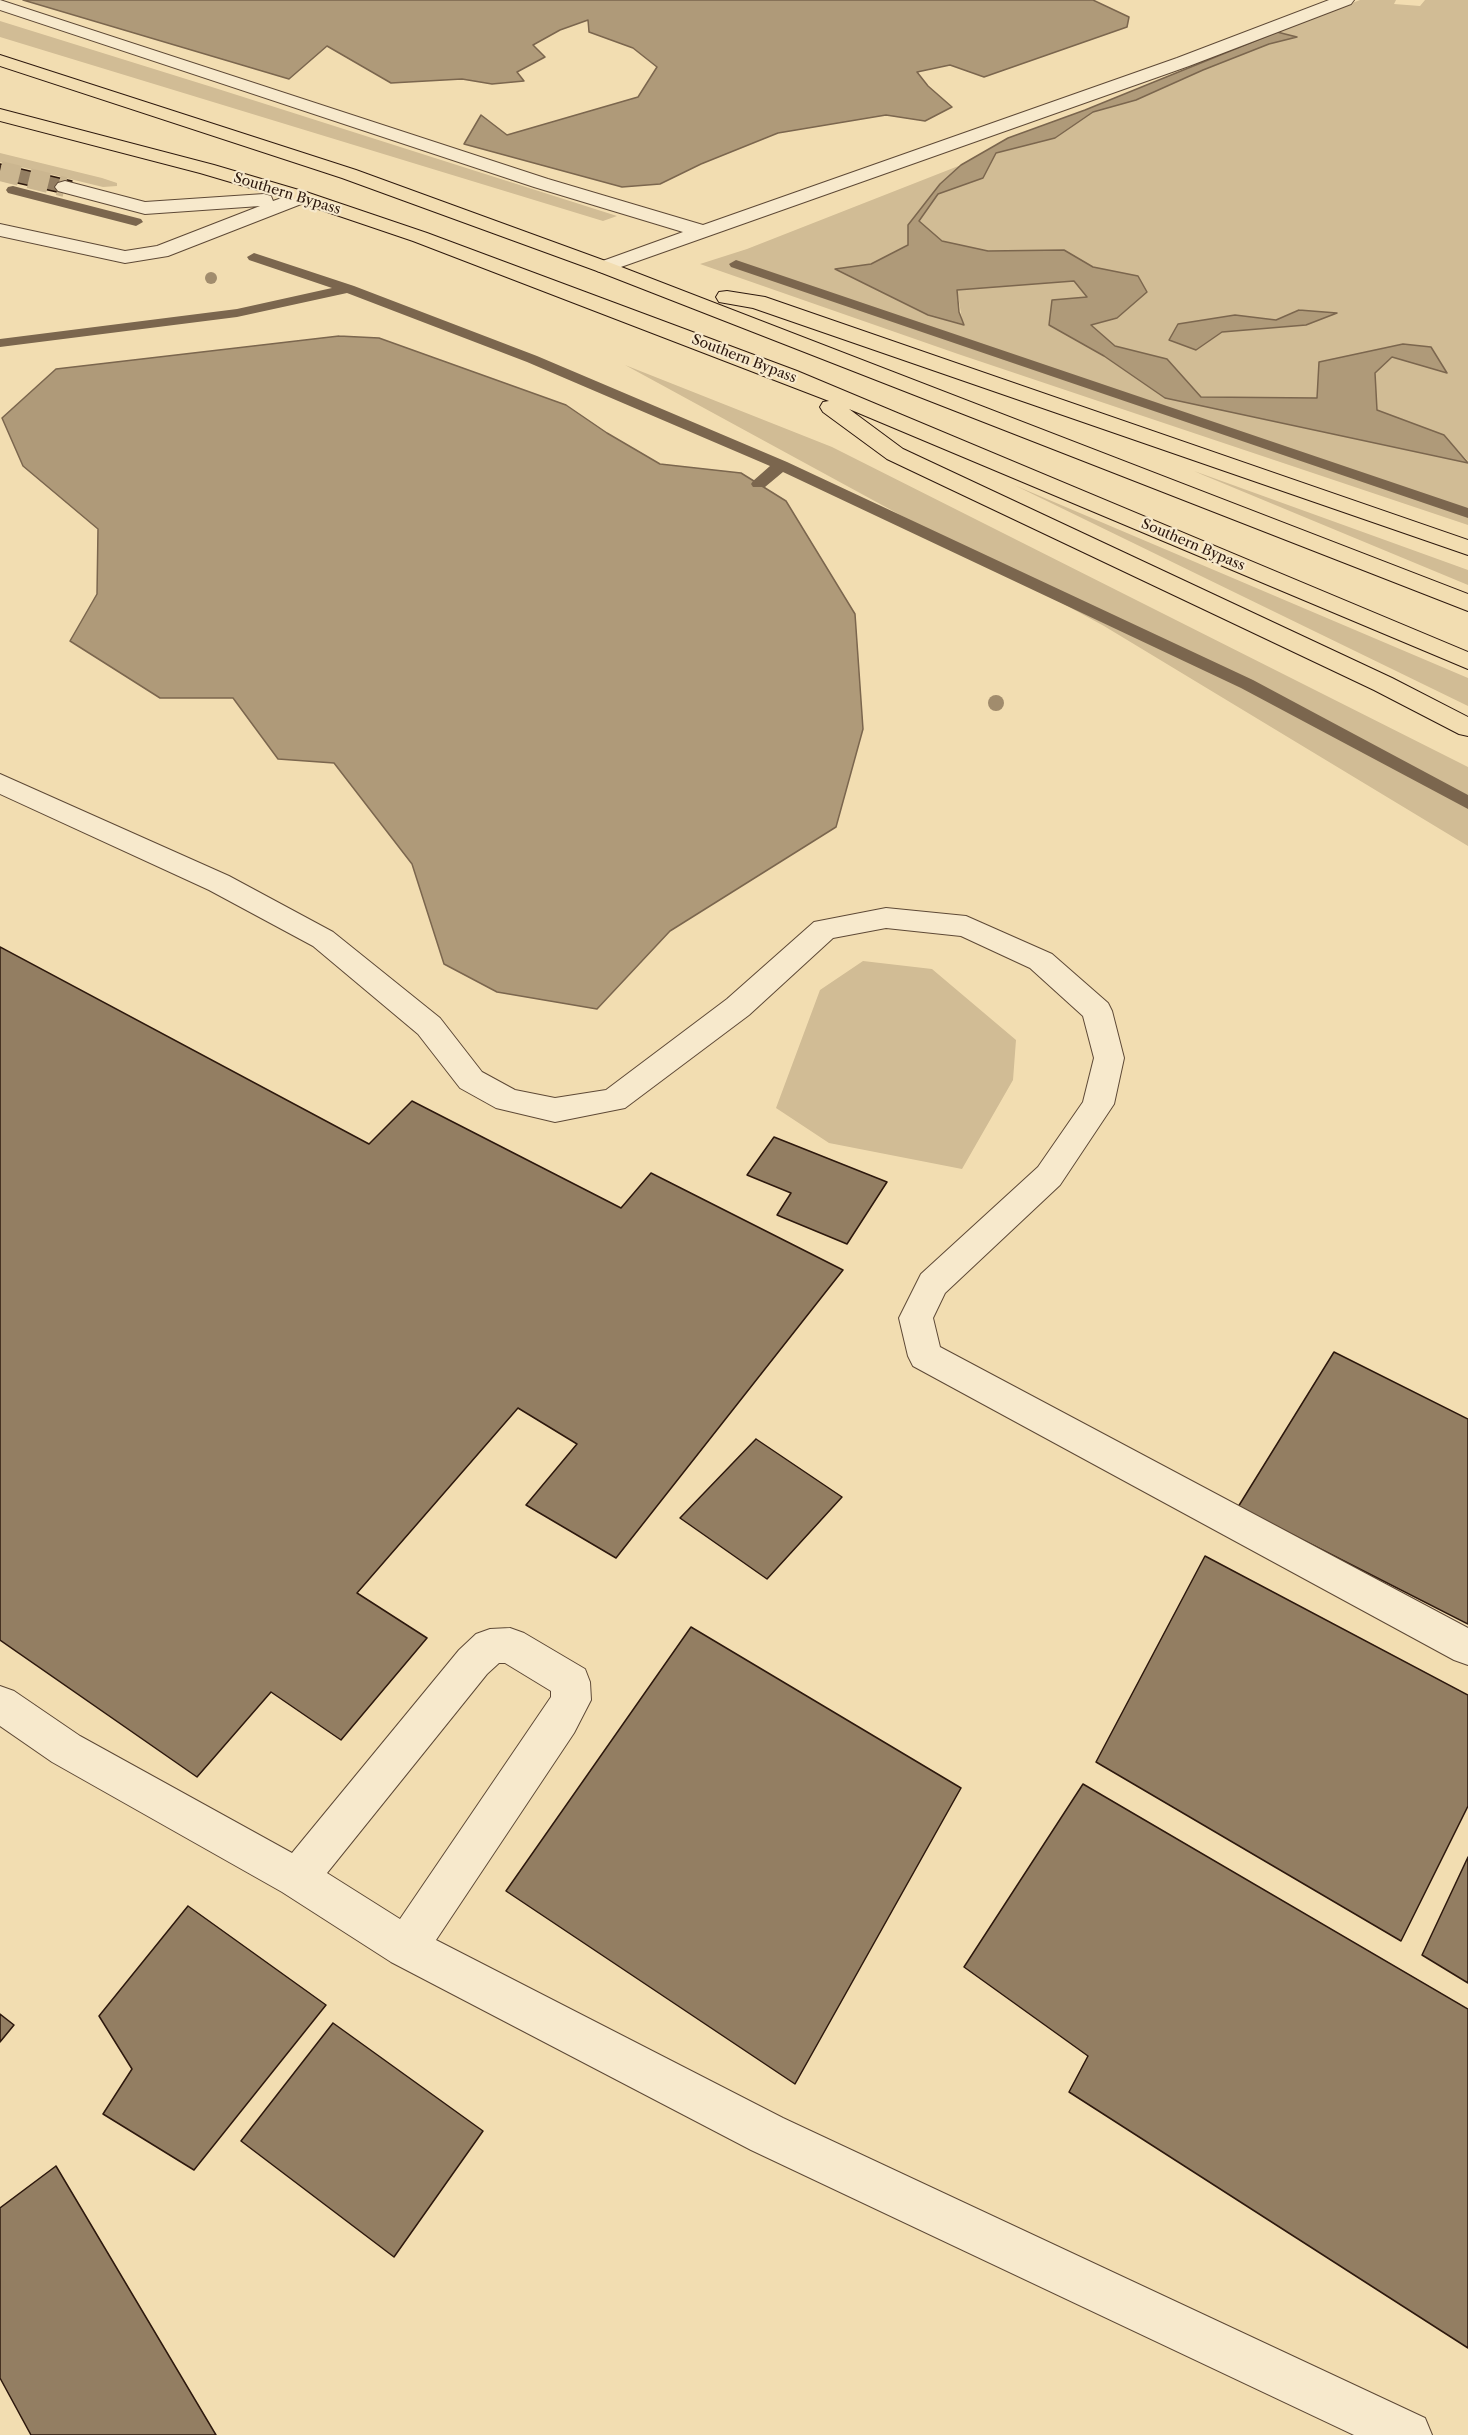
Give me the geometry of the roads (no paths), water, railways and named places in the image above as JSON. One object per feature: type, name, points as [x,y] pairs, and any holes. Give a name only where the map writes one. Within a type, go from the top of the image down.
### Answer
[{"type":"highway","points":[[0,60],[349,174],[604,267],[1468,603]]},
{"type":"highway","name":"Southern Bypass","points":[[0,115],[207,169],[302,197],[420,237],[789,376],[1468,661]]},
{"type":"highway","points":[[648,284],[757,302],[1468,548]]},
{"type":"highway","points":[[789,376],[895,454],[1383,684],[1468,728]]},
{"type":"street","points":[[604,267],[1183,62],[1345,0]]},
{"type":"street","points":[[0,4],[530,179],[704,232]]},
{"type":"street","points":[[65,187],[145,208],[175,208],[302,197]]},
{"type":"street","points":[[0,230],[125,257],[161,252],[302,197]]},
{"type":"street","points":[[0,783],[219,883],[323,939],[429,1026],[471,1080],[507,1100],[555,1110],[614,1100],[738,1007],[824,929],[886,918],[966,926],[1041,962],[1096,1011],[1110,1058],[1098,1104],[1049,1176],[933,1284],[916,1317],[925,1356],[1468,1648]]},
{"type":"street","points":[[297,1878],[473,1662],[490,1646],[510,1645],[571,1682],[571,1700],[560,1720],[406,1947]]},
{"type":"street","points":[[0,1704],[66,1749],[297,1878],[406,1947],[789,2144],[1408,2435]]},
{"type":"waterway","points":[[13,190],[136,222]]},
{"type":"waterway","points":[[254,257],[349,289],[532,359],[781,465]]},
{"type":"waterway","points":[[736,264],[1468,513]]},
{"type":"waterway","points":[[0,343],[237,313],[347,289]]},
{"type":"waterway","points":[[759,484],[781,465]]},
{"type":"waterway","points":[[781,465],[1247,684],[1468,803]]},
{"type":"tunnel","points":[[0,171],[65,187]]}]
